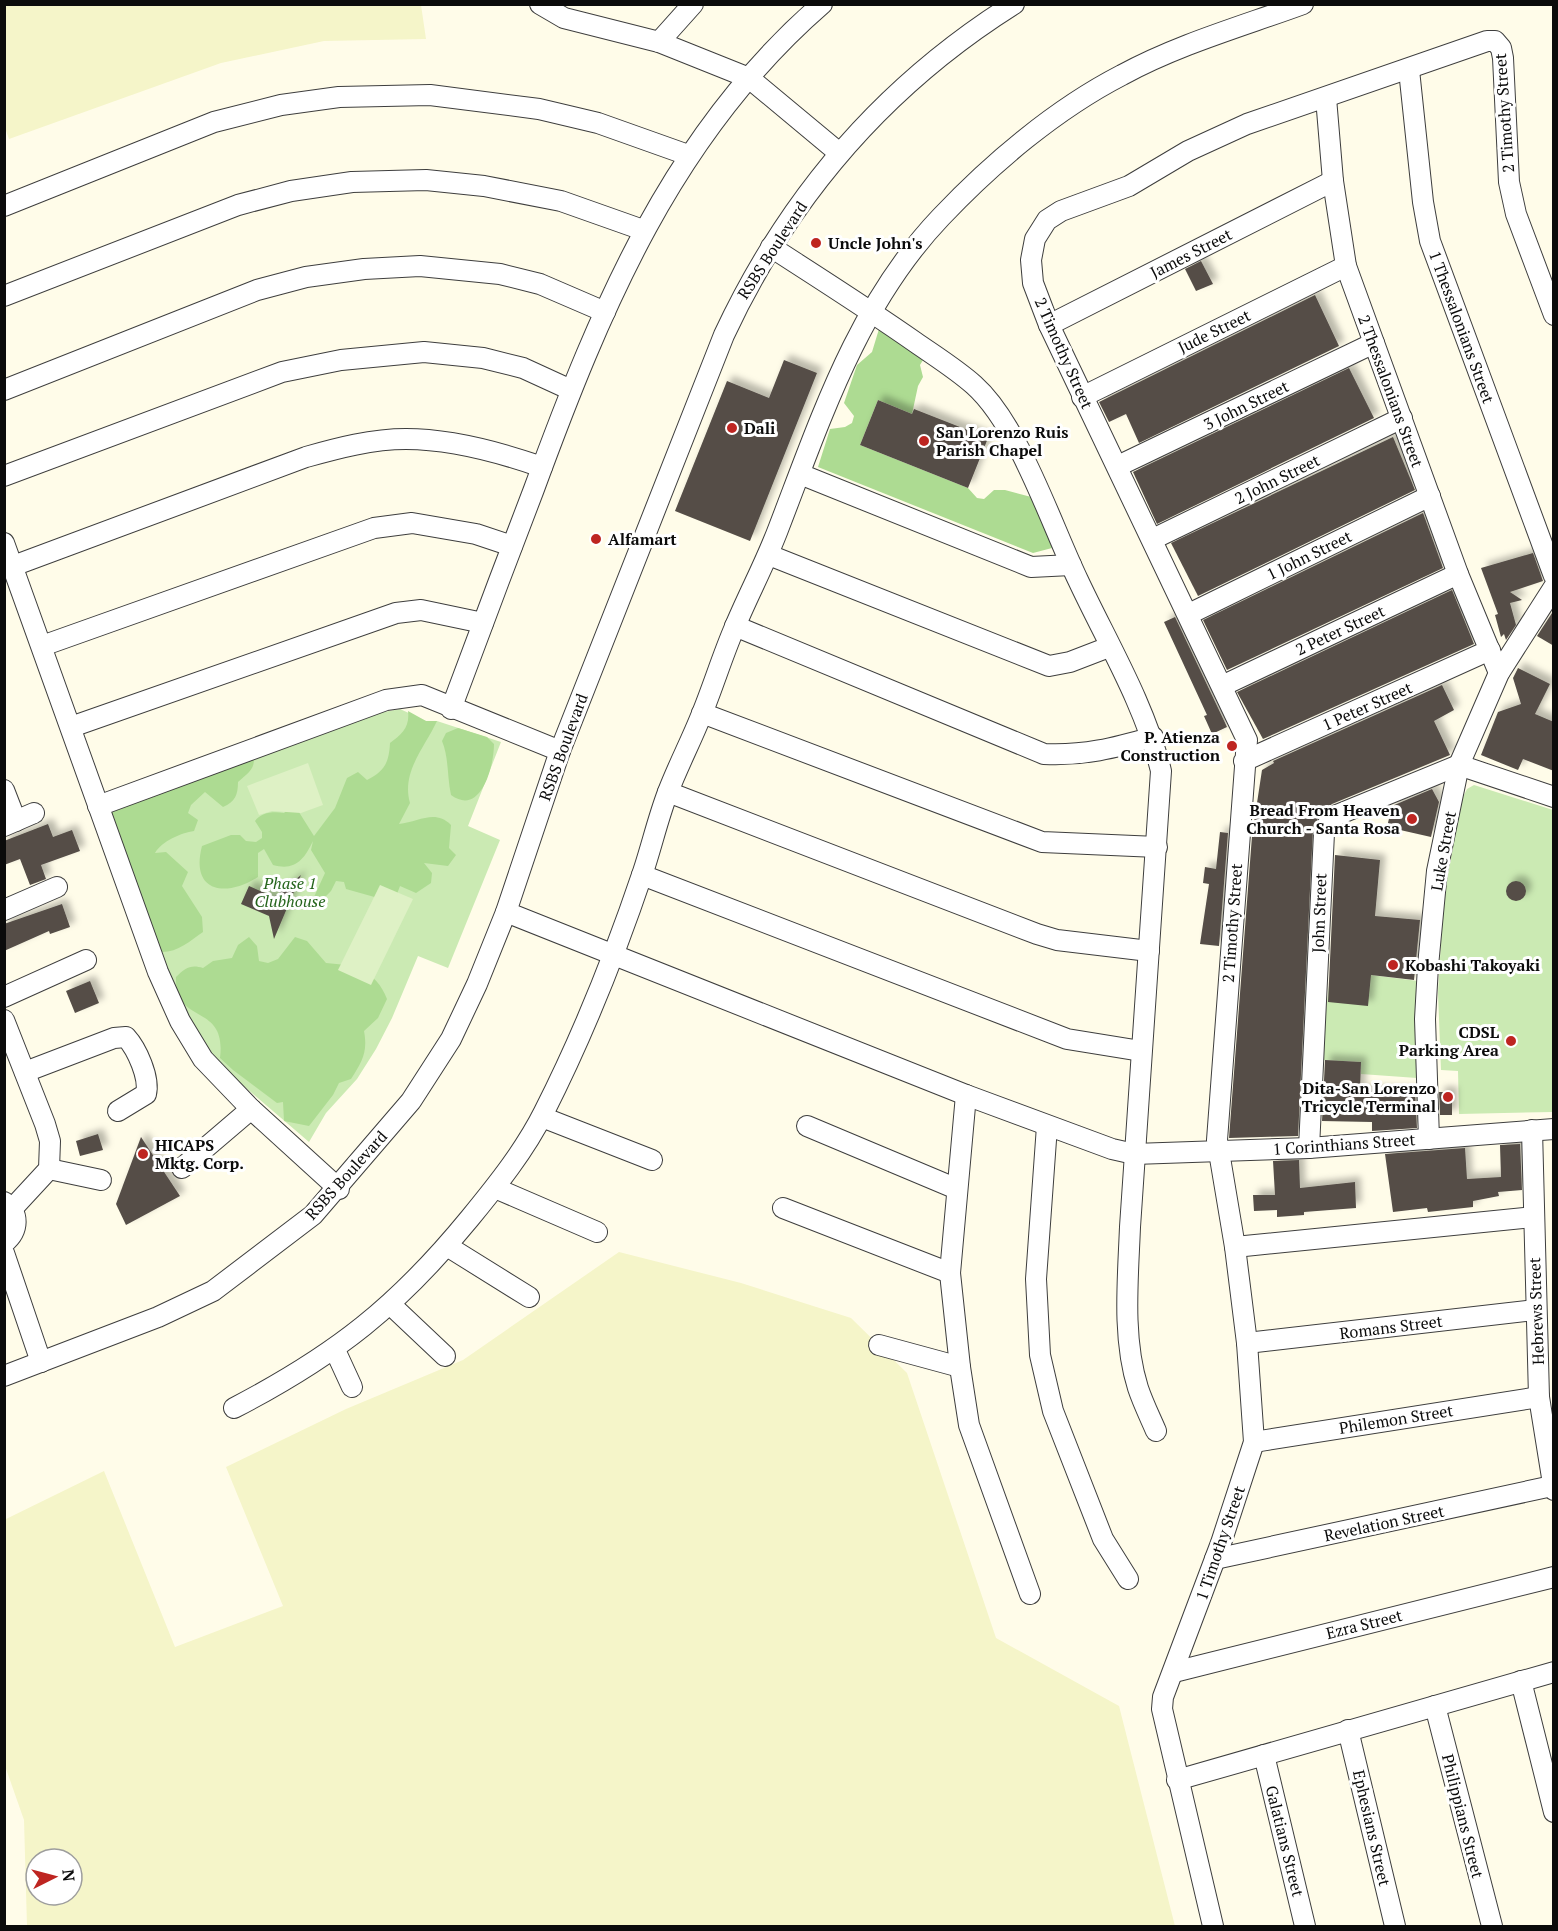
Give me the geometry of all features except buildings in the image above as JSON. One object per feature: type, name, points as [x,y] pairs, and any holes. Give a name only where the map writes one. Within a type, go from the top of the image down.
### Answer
[{"type":"street","points":[[540,4],[570,11],[659,42],[748,78],[838,152]]},
{"type":"street","points":[[659,42],[693,4]]},
{"type":"street","points":[[451,709],[572,390],[643,230],[688,155],[748,78],[784,37],[822,4]]},
{"type":"street","name":"RSBS Boulevard","points":[[4,1376],[158,1317],[213,1291],[313,1215],[339,1189],[411,1101],[451,1039],[477,984],[506,912],[560,751],[724,335],[748,283],[838,152],[938,58],[1014,4]]},
{"type":"street","points":[[234,1408],[286,1381],[335,1350],[391,1305],[447,1246],[495,1188],[542,1117],[566,1066],[611,954],[642,875],[668,792],[702,713],[735,626],[769,555],[842,366],[872,312],[939,219],[1037,129],[1124,74],[1176,50],[1304,4]]},
{"type":"street","name":"2 Timothy Street","points":[[1219,1151],[1218,1125],[1246,740],[1189,614],[1048,325],[1033,283],[1031,260],[1035,239],[1047,220],[1061,211],[1129,186],[1217,137],[1487,41],[1495,41],[1501,48],[1509,182],[1516,214],[1554,315]]},
{"type":"street","name":"1 Thessalonians Street","points":[[1409,70],[1423,202],[1430,241],[1554,576]]},
{"type":"street","points":[[4,206],[214,122],[281,105],[339,97],[430,95],[539,109],[598,123],[688,155]]},
{"type":"street","name":"2 Thessalonians Street","points":[[1326,98],[1333,181],[1346,266],[1458,574],[1499,673]]},
{"type":"street","points":[[4,296],[238,205],[291,191],[352,182],[426,180],[484,186],[561,201],[643,230]]},
{"type":"street","name":"James Street","points":[[1048,325],[1333,181]]},
{"type":"street","points":[[771,247],[872,312],[974,385],[996,408],[1038,489],[1071,566],[1153,737],[1161,771],[1134,1154],[1129,1272],[1130,1348],[1138,1388],[1156,1431]]},
{"type":"street","points":[[4,390],[257,290],[306,277],[364,269],[420,266],[500,274],[540,284],[605,312]]},
{"type":"street","name":"Jude Street","points":[[1082,397],[1346,266]]},
{"type":"street","name":"3 John Street","points":[[1118,466],[1374,343]]},
{"type":"street","points":[[4,476],[282,372],[341,360],[424,352],[483,358],[524,368],[572,390]]},
{"type":"street","name":"2 John Street","points":[[1153,539],[1402,418]]},
{"type":"street","points":[[13,566],[306,457],[350,445],[406,439],[455,444],[502,453],[542,467]]},
{"type":"street","points":[[800,474],[1030,567],[1071,566]]},
{"type":"street","name":"1 John Street","points":[[1189,614],[1430,496]]},
{"type":"street","points":[[42,646],[374,528],[412,523],[476,534],[512,546]]},
{"type":"street","points":[[4,543],[158,972],[180,1022],[203,1059],[251,1109],[339,1189]]},
{"type":"street","points":[[769,555],[1049,666],[1070,662],[1109,647]]},
{"type":"street","name":"2 Peter Street","points":[[1222,686],[1458,574]]},
{"type":"street","name":"Luke Street","points":[[1429,1139],[1425,1019],[1428,966],[1437,872],[1459,765],[1499,673],[1554,587]]},
{"type":"street","points":[[71,727],[396,613],[421,610],[483,623]]},
{"type":"street","points":[[735,626],[1044,754],[1074,756],[1106,751],[1153,737]]},
{"type":"street","name":"1 Peter Street","points":[[1244,761],[1490,650]]},
{"type":"street","points":[[98,806],[386,700],[422,695],[451,709],[560,751]]},
{"type":"street","points":[[702,713],[1042,842],[1157,848]]},
{"type":"street","points":[[1459,765],[1554,797]]},
{"type":"street","name":"John Street","points":[[1309,1148],[1324,833],[1329,822],[1337,815],[1459,765]]},
{"type":"street","points":[[4,790],[18,820]]},
{"type":"street","points":[[668,792],[1037,934],[1057,940],[1149,951]]},
{"type":"street","points":[[642,875],[1067,1039],[1141,1051]]},
{"type":"street","points":[[4,910],[57,887]]},
{"type":"street","name":"1 Corinthians Street","points":[[506,912],[966,1095],[1112,1149],[1134,1154],[1309,1148],[1554,1129]]},
{"type":"street","points":[[4,997],[86,960]]},
{"type":"street","points":[[4,1020],[50,1141],[49,1169],[8,1206],[17,1221],[16,1230],[4,1243]]},
{"type":"street","points":[[25,1072],[114,1038],[126,1037],[133,1045],[148,1086],[146,1094],[118,1111]]},
{"type":"street","points":[[966,1095],[950,1274],[960,1367],[969,1425],[1030,1594]]},
{"type":"street","points":[[182,1168],[251,1109]]},
{"type":"street","points":[[542,1117],[652,1160]]},
{"type":"street","points":[[807,1126],[957,1188]]},
{"type":"street","points":[[1047,1126],[1036,1279],[1040,1354],[1053,1411],[1103,1539],[1128,1579]]},
{"type":"street","name":"Hebrews Street","points":[[1532,1130],[1539,1397],[1553,1488]]},
{"type":"street","name":"1 Timothy Street","points":[[1213,1926],[1162,1709],[1163,1697],[1215,1559],[1254,1442],[1235,1247],[1219,1151]]},
{"type":"street","points":[[49,1169],[101,1180]]},
{"type":"street","points":[[495,1188],[597,1232]]},
{"type":"street","points":[[783,1208],[950,1274]]},
{"type":"street","points":[[1235,1247],[1534,1217]]},
{"type":"street","points":[[447,1246],[530,1297]]},
{"type":"street","points":[[4,1253],[41,1362]]},
{"type":"street","points":[[391,1305],[445,1356]]},
{"type":"street","name":"Romans Street","points":[[1246,1343],[1535,1310]]},
{"type":"street","points":[[879,1345],[960,1367]]},
{"type":"street","points":[[335,1350],[352,1387]]},
{"type":"street","name":"Philemon Street","points":[[1254,1442],[1539,1397]]},
{"type":"street","name":"Revelation Street","points":[[1215,1559],[1553,1488]]},
{"type":"street","name":"Ezra Street","points":[[1174,1672],[1554,1577]]},
{"type":"street","points":[[1177,1780],[1554,1672]]},
{"type":"street","points":[[1521,1681],[1554,1812]]},
{"type":"street","name":"Philippians Street","points":[[1435,1706],[1492,1926]]},
{"type":"street","name":"Ephesians Street","points":[[1348,1730],[1395,1926]]},
{"type":"street","name":"Galatians Street","points":[[1264,1755],[1305,1926]]},
{"type":"green space","points":[[4,5],[421,5],[426,39],[324,41],[221,63],[9,139],[4,125]]},
{"type":"green space","points":[[879,329],[923,360],[920,365],[923,377],[918,386],[912,414],[878,400],[860,445],[968,488],[977,498],[984,499],[994,490],[1005,490],[1035,498],[1052,548],[1033,553],[818,467],[830,429],[845,427],[852,423],[854,416],[844,403],[857,365],[872,352]]},
{"type":"green space","name":"Phase 1 Clubhouse","points":[[400,709],[426,721],[437,721],[501,742],[468,826],[500,840],[448,968],[418,956],[392,1018],[376,1049],[357,1079],[326,1113],[309,1142],[218,1064],[199,1037],[175,992],[107,811],[367,715]]},
{"type":"green space","points":[[408,711],[426,721],[437,721],[411,770],[408,792],[410,803],[399,824],[433,817],[445,820],[451,825],[449,848],[456,855],[448,866],[424,863],[432,873],[431,883],[416,893],[400,886],[397,894],[378,898],[346,889],[344,882],[336,881],[331,891],[321,901],[314,897],[325,873],[311,850],[313,841],[302,859],[287,866],[273,865],[264,849],[258,853],[258,877],[246,884],[223,889],[213,887],[206,882],[201,873],[202,846],[231,835],[240,835],[246,841],[256,842],[262,838],[262,832],[255,821],[264,814],[284,813],[290,808],[297,809],[314,836],[335,808],[347,778],[358,772],[367,780],[382,769],[389,756],[390,743],[406,726]]},
{"type":"green space","points":[[458,728],[487,737],[494,744],[492,764],[484,786],[470,799],[461,800],[451,795],[446,754],[442,741],[446,733]]},
{"type":"green space","points":[[252,754],[253,766],[238,782],[233,800],[223,807],[205,792],[191,805],[188,813],[198,820],[194,831],[172,838],[155,853],[166,852],[188,872],[182,886],[202,917],[203,932],[178,948],[160,952],[107,811]]},
{"type":"green space","points":[[308,763],[323,805],[301,813],[272,811],[259,815],[247,786]]},
{"type":"green space","points":[[1474,785],[1553,810],[1553,1112],[1459,1114],[1458,1071],[1441,1070],[1438,993],[1446,884],[1462,799],[1467,789]]},
{"type":"green space","points":[[380,885],[413,899],[371,985],[338,970]]},
{"type":"green space","points":[[249,937],[257,946],[259,961],[268,963],[278,959],[295,937],[307,941],[326,963],[346,965],[370,975],[377,981],[387,999],[378,1018],[364,1031],[365,1051],[355,1073],[351,1079],[339,1083],[333,1095],[309,1126],[284,1121],[283,1102],[277,1103],[220,1058],[220,1040],[216,1029],[183,1002],[178,992],[176,977],[182,971],[192,967],[203,968],[213,961],[232,958],[238,945]]},
{"type":"green space","points":[[1371,975],[1418,981],[1417,1078],[1361,1074],[1361,1062],[1320,1060],[1329,986]]},
{"type":"green space","points":[[619,1252],[741,1283],[851,1318],[907,1373],[996,1638],[1119,1706],[1175,1926],[27,1926],[26,1907],[84,1907],[84,1847],[25,1847],[24,1820],[4,1763],[4,1520],[104,1471],[175,1647],[283,1606],[226,1467],[346,1409],[463,1360]]},
{"type":"place","name":"Uncle John's","points":[[816,243]]},
{"type":"place","name":"Dali","points":[[732,428]]},
{"type":"place","name":"San Lorenzo Ruis Parish Chapel","points":[[924,441]]},
{"type":"place","name":"Alfamart","points":[[596,539]]},
{"type":"place","name":"P. Atienza Construction","points":[[1232,746]]},
{"type":"place","name":"Bread From Heaven Church - Santa Rosa","points":[[1412,819]]},
{"type":"place","name":"Kobashi Takoyaki","points":[[1393,965]]},
{"type":"place","name":"CDSL Parking Area","points":[[1511,1041]]},
{"type":"place","name":"Dita-San Lorenzo Tricycle Terminal","points":[[1448,1097]]},
{"type":"place","name":"HICAPS Mktg. Corp.","points":[[143,1154]]}]
